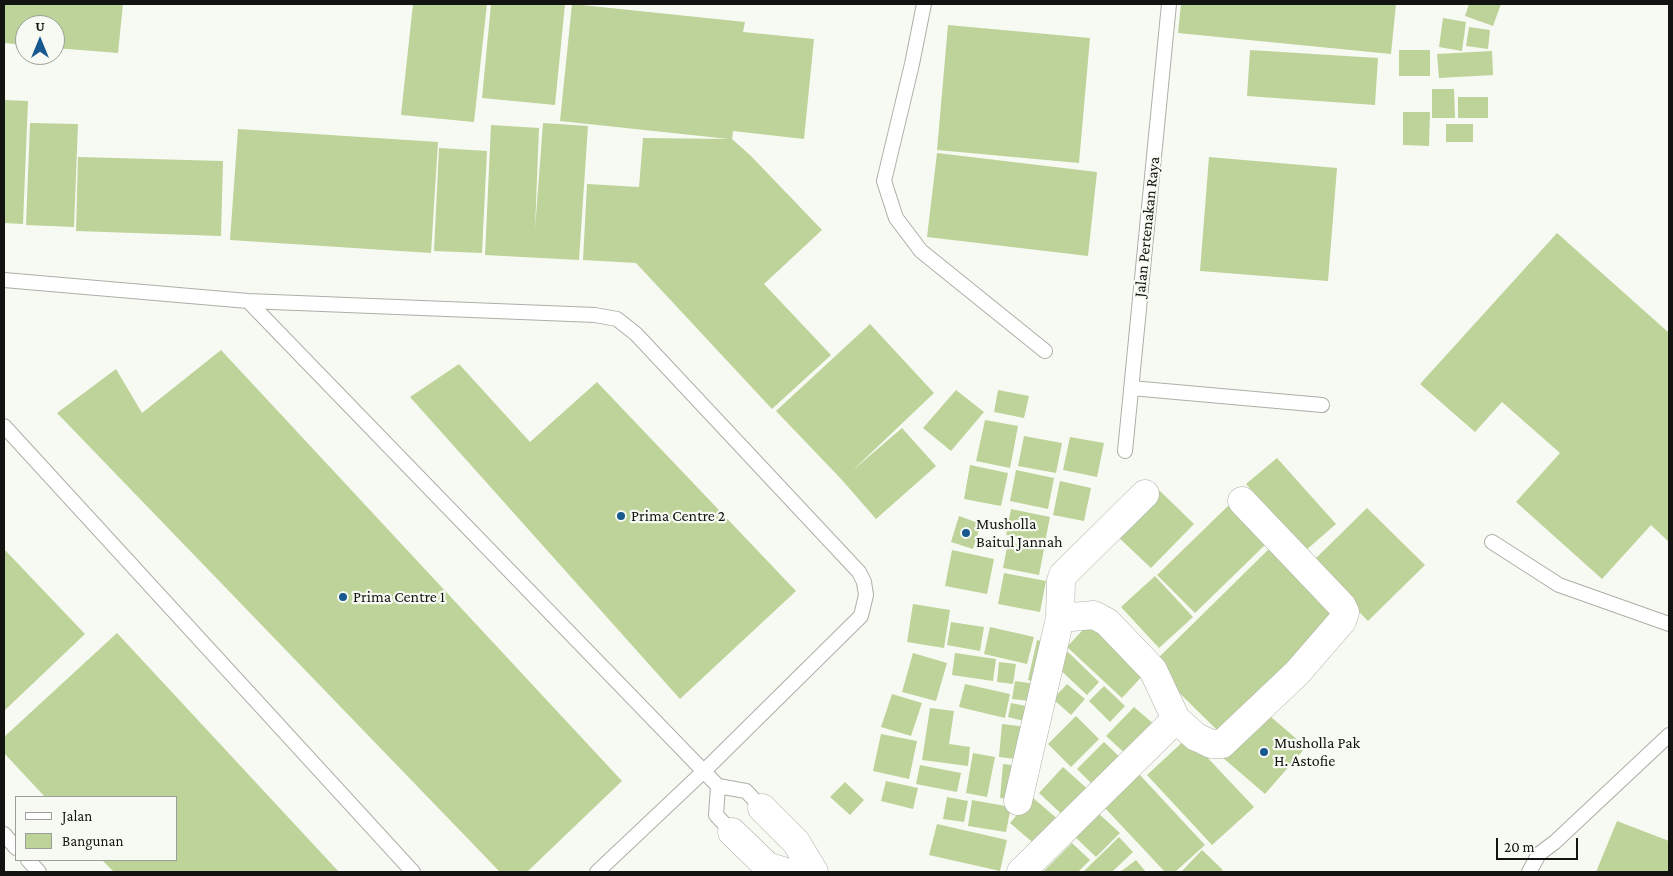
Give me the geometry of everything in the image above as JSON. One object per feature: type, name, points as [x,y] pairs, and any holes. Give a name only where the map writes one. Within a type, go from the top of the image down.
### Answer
[{"type":"street","points":[[1018,801],[1060,618],[1061,581],[1063,575],[1145,494]]},
{"type":"street","points":[[1060,618],[1094,615],[1107,622],[1153,670],[1176,719],[1202,740],[1211,744],[1222,744],[1297,673],[1344,617],[1345,612],[1342,606],[1242,501]]},
{"type":"street","points":[[1021,872],[1176,719]]},
{"type":"street","points":[[762,808],[796,842],[814,872]]},
{"type":"street","points":[[732,832],[767,866],[786,872]]},
{"type":"lane","points":[[924,4],[912,64],[884,181],[896,218],[921,251],[1045,351]]},
{"type":"lane","name":"Jalan Pertenakan Raya","points":[[1125,451],[1169,4]]},
{"type":"lane","points":[[4,280],[248,301],[595,315],[618,319],[636,334],[859,572],[864,582],[866,595],[865,606],[861,616],[704,771],[597,872]]},
{"type":"lane","points":[[248,301],[718,786],[746,791],[762,808]]},
{"type":"lane","points":[[1131,388],[1322,405]]},
{"type":"lane","points":[[4,426],[413,872]]},
{"type":"lane","points":[[1492,542],[1559,585],[1669,624]]},
{"type":"lane","points":[[1529,872],[1540,854],[1669,735]]},
{"type":"lane","points":[[718,786],[716,815],[732,832]]},
{"type":"lane","points":[[4,834],[15,847]]},
{"type":"lane","points":[[29,861],[39,872]]},
{"type":"building","points":[[4,4],[123,4],[118,53],[65,49],[65,15],[15,15],[15,44],[4,43]]},
{"type":"building","points":[[413,4],[487,4],[474,122],[401,115]]},
{"type":"building","points":[[491,4],[565,4],[555,105],[482,98]]},
{"type":"building","points":[[572,4],[745,22],[743,32],[814,39],[804,139],[733,131],[732,139],[751,156],[822,230],[764,284],[831,355],[772,409],[636,263],[583,260],[587,184],[639,187],[643,138],[729,139],[560,121]]},
{"type":"building","points":[[1181,4],[1396,4],[1391,54],[1178,33]]},
{"type":"building","points":[[1469,4],[1501,4],[1493,26],[1465,16]]},
{"type":"building","points":[[1443,18],[1466,22],[1462,51],[1439,47]]},
{"type":"building","points":[[948,25],[1090,38],[1079,163],[937,150]]},
{"type":"building","points":[[1469,27],[1490,30],[1488,49],[1466,46]]},
{"type":"building","points":[[1250,50],[1378,58],[1375,105],[1247,96]]},
{"type":"building","points":[[1399,50],[1430,50],[1430,76],[1399,76]]},
{"type":"building","points":[[1492,51],[1493,75],[1439,78],[1437,54]]},
{"type":"building","points":[[1432,89],[1454,89],[1455,118],[1432,118]]},
{"type":"building","points":[[1458,97],[1488,97],[1488,118],[1458,118]]},
{"type":"building","points":[[4,100],[28,101],[23,224],[4,223]]},
{"type":"building","points":[[1403,112],[1430,112],[1429,146],[1403,145]]},
{"type":"building","points":[[30,123],[78,124],[74,227],[26,225]]},
{"type":"building","points":[[543,123],[588,126],[579,260],[485,255],[491,125],[539,128],[535,229]]},
{"type":"building","points":[[1446,124],[1473,124],[1473,142],[1446,142]]},
{"type":"building","points":[[238,129],[438,142],[431,253],[230,240]]},
{"type":"building","points":[[439,148],[487,151],[482,253],[434,251]]},
{"type":"building","points":[[937,153],[1097,172],[1088,256],[927,237]]},
{"type":"building","points":[[78,157],[223,161],[221,236],[76,231]]},
{"type":"building","points":[[1209,157],[1337,168],[1328,281],[1200,271]]},
{"type":"building","points":[[1557,233],[1668,332],[1669,330],[1669,542],[1651,525],[1602,579],[1516,502],[1560,453],[1502,402],[1475,432],[1420,384]]},
{"type":"building","points":[[870,324],[934,393],[852,471],[902,428],[936,466],[876,519],[842,480],[776,411]]},
{"type":"building","name":"Prima Centre 1","points":[[221,350],[622,781],[527,872],[500,872],[57,413],[116,369],[142,413]]},
{"type":"building","name":"Prima Centre 2","points":[[459,364],[530,442],[597,382],[796,591],[680,699],[410,397]]},
{"type":"building","points":[[956,390],[984,412],[951,451],[923,428]]},
{"type":"building","points":[[998,390],[1029,396],[1024,418],[994,412]]},
{"type":"building","points":[[985,420],[1018,426],[1010,468],[976,461]]},
{"type":"building","points":[[1024,436],[1062,443],[1056,473],[1018,466]]},
{"type":"building","points":[[1070,437],[1104,443],[1097,477],[1063,470]]},
{"type":"building","points":[[1277,458],[1336,524],[1305,551],[1246,484]]},
{"type":"building","points":[[970,465],[1008,473],[1001,506],[964,499]]},
{"type":"building","points":[[1016,470],[1054,478],[1048,509],[1010,501]]},
{"type":"building","points":[[1060,481],[1091,488],[1084,521],[1053,515]]},
{"type":"building","points":[[1159,490],[1194,524],[1151,568],[1116,535]]},
{"type":"building","points":[[1229,505],[1266,544],[1195,613],[1157,575]]},
{"type":"building","points":[[1367,508],[1425,565],[1368,621],[1311,563]]},
{"type":"building","points":[[1011,509],[1050,517],[1045,542],[1006,535]]},
{"type":"building","name":"Musholla Baitul Jannah","points":[[959,516],[981,524],[973,549],[951,542]]},
{"type":"building","points":[[1008,542],[1044,549],[1039,575],[1003,568]]},
{"type":"building","points":[[1274,544],[1340,610],[1218,731],[1151,665]]},
{"type":"building","points":[[4,549],[85,634],[4,711]]},
{"type":"building","points":[[952,550],[994,559],[987,594],[945,586]]},
{"type":"building","points":[[1004,573],[1046,581],[1040,612],[998,604]]},
{"type":"building","points":[[1155,576],[1193,617],[1159,648],[1121,607]]},
{"type":"building","points":[[913,604],[950,610],[944,648],[907,642]]},
{"type":"building","points":[[1091,621],[1146,672],[1122,698],[1067,647]]},
{"type":"building","points":[[951,622],[984,627],[980,651],[947,645]]},
{"type":"building","points":[[990,627],[1034,637],[1027,664],[984,654]]},
{"type":"building","points":[[117,633],[339,872],[114,872],[103,861],[178,861],[178,796],[44,796],[4,753],[4,737]]},
{"type":"building","points":[[1037,640],[1051,643],[1042,684],[1028,680]]},
{"type":"building","points":[[1068,652],[1099,682],[1087,695],[1055,665]]},
{"type":"building","points":[[913,653],[947,663],[936,701],[902,692]]},
{"type":"building","points":[[955,653],[996,659],[993,681],[952,675]]},
{"type":"building","points":[[999,662],[1016,664],[1013,684],[997,682]]},
{"type":"building","points":[[1015,681],[1042,685],[1039,702],[1012,699]]},
{"type":"building","points":[[965,684],[1010,694],[1005,718],[959,707]]},
{"type":"building","points":[[1067,684],[1085,699],[1071,715],[1053,699]]},
{"type":"building","points":[[1104,686],[1125,706],[1110,722],[1089,701]]},
{"type":"building","points":[[892,694],[922,703],[911,736],[881,727]]},
{"type":"building","points":[[1011,703],[1036,708],[1032,723],[1008,717]]},
{"type":"building","points":[[1134,707],[1156,726],[1128,756],[1106,736]]},
{"type":"building","points":[[930,708],[954,711],[949,744],[970,747],[968,766],[922,760]]},
{"type":"building","name":"Musholla Pak H. Astofie","points":[[1263,710],[1306,747],[1265,794],[1222,757]]},
{"type":"building","points":[[1076,716],[1099,739],[1071,767],[1048,744]]},
{"type":"building","points":[[1002,724],[1027,727],[1023,760],[999,757]]},
{"type":"building","points":[[881,734],[917,741],[909,779],[873,771]]},
{"type":"building","points":[[1188,737],[1254,807],[1212,845],[1147,775]]},
{"type":"building","points":[[1104,742],[1124,761],[1097,789],[1077,769]]},
{"type":"building","points":[[973,753],[995,757],[987,797],[966,793]]},
{"type":"building","points":[[1003,764],[1021,766],[1017,800],[1000,798]]},
{"type":"building","points":[[920,765],[961,773],[957,792],[916,784]]},
{"type":"building","points":[[1063,767],[1091,792],[1067,819],[1039,793]]},
{"type":"building","points":[[1139,774],[1205,845],[1175,872],[1165,872],[1104,807]]},
{"type":"building","points":[[886,781],[918,788],[913,809],[881,801]]},
{"type":"building","points":[[845,782],[864,800],[850,815],[830,797]]},
{"type":"building","points":[[947,797],[968,801],[964,822],[943,819]]},
{"type":"building","points":[[1032,797],[1060,821],[1038,847],[1010,823]]},
{"type":"building","points":[[972,800],[1011,807],[1006,832],[968,826]]},
{"type":"building","points":[[1097,812],[1120,833],[1096,857],[1073,835]]},
{"type":"building","points":[[1617,821],[1669,841],[1669,872],[1596,872]]},
{"type":"building","points":[[937,824],[1007,840],[1000,871],[929,855]]},
{"type":"building","points":[[1119,837],[1133,852],[1112,872],[1083,872]]},
{"type":"building","points":[[1072,843],[1090,860],[1078,872],[1043,872]]},
{"type":"building","points":[[1202,850],[1223,870],[1220,872],[1181,872]]},
{"type":"building","points":[[1136,860],[1146,872],[1120,872]]},
{"type":"place","name":"Prima Centre 2","points":[[621,516]]},
{"type":"place","name":"Musholla Baitul Jannah","points":[[966,533]]},
{"type":"place","name":"Prima Centre 1","points":[[343,597]]},
{"type":"place","name":"Musholla Pak H. Astofie","points":[[1264,752]]}]
